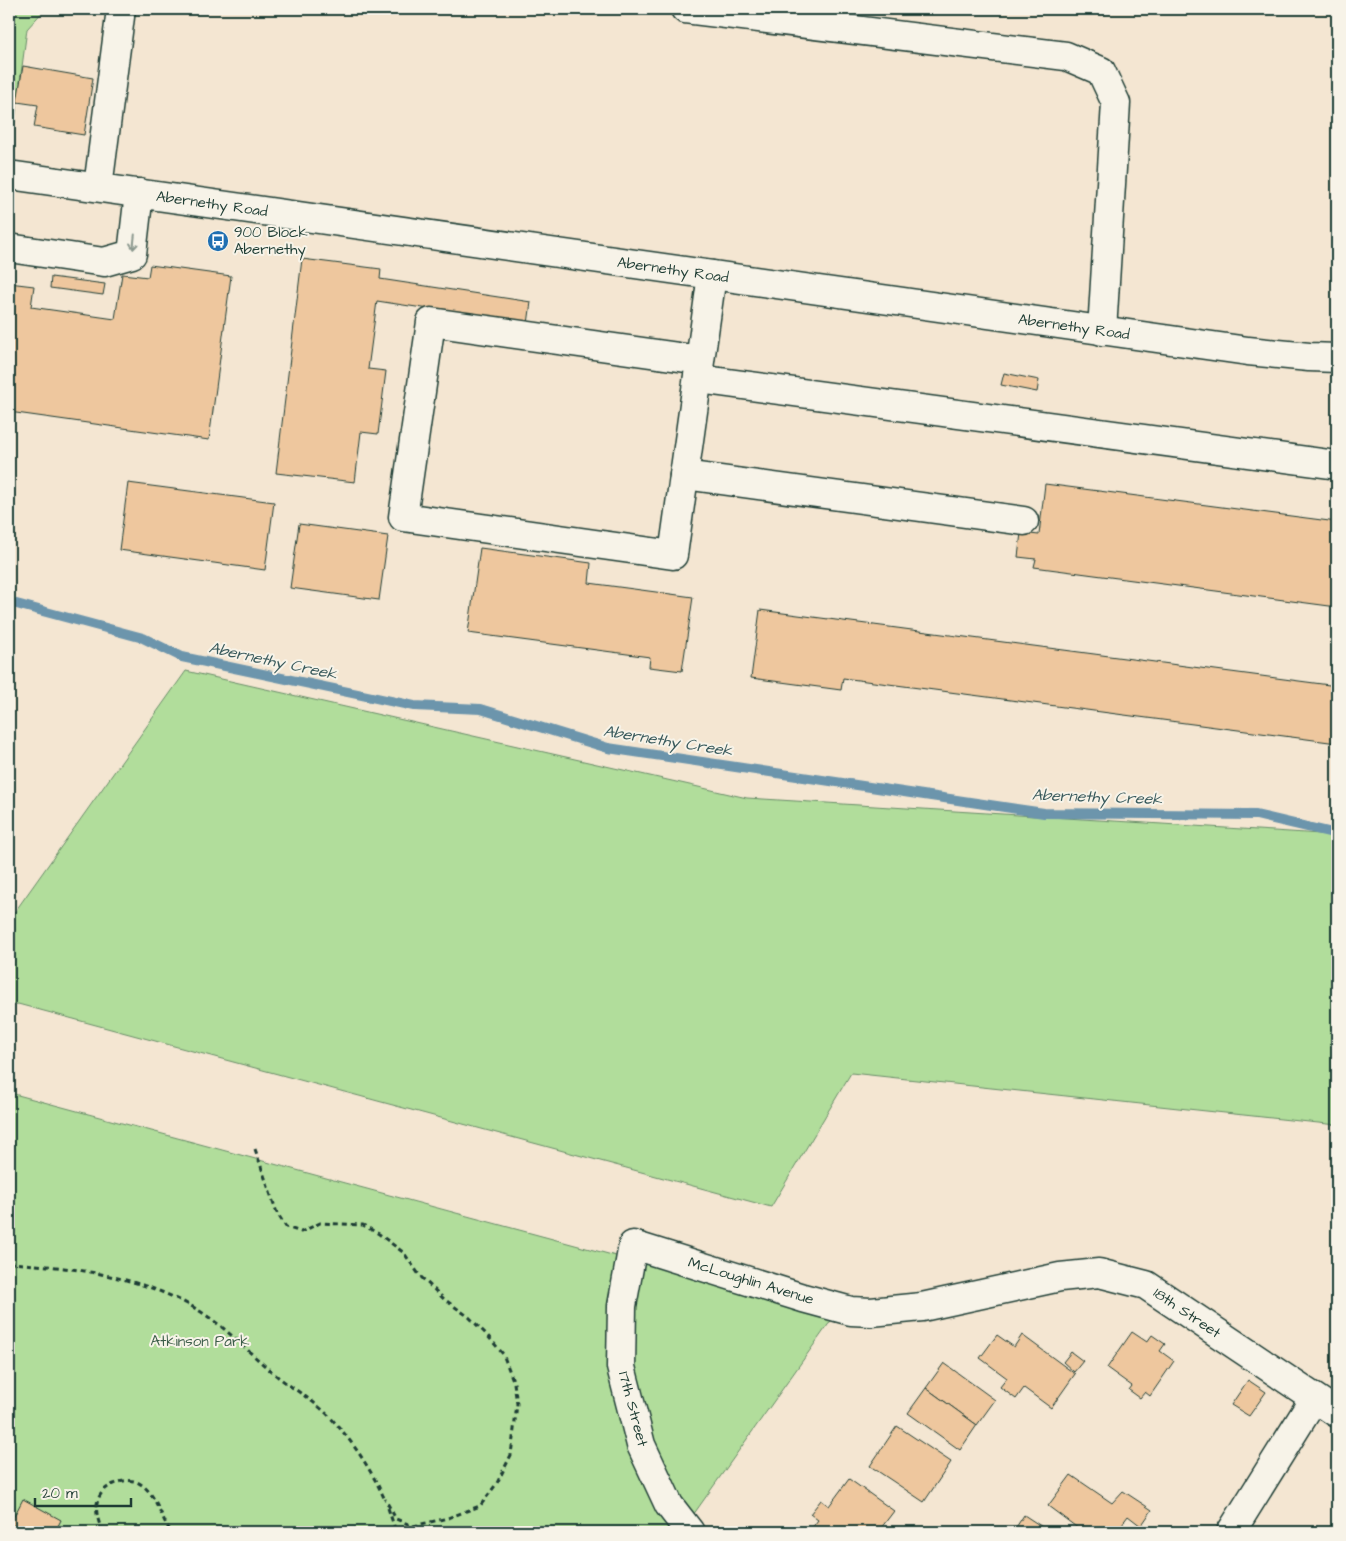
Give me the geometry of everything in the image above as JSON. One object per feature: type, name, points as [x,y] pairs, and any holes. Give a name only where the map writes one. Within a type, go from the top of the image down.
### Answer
[{"type":"main road","points":[[98,187],[121,9]]},
{"type":"main road","points":[[686,9],[1066,56],[1101,70],[1116,103],[1102,331]]},
{"type":"main road","name":"Abernethy Road","points":[[9,174],[1102,331],[1248,351],[1337,358]]},
{"type":"main road","points":[[9,248],[104,262],[132,254],[139,193]]},
{"type":"main road","points":[[712,275],[699,369],[684,475],[673,555],[403,517],[431,322],[699,369],[1337,465]]},
{"type":"main road","points":[[684,475],[1024,520]]},
{"type":"main road","name":"McLoughlin Avenue","points":[[633,1245],[803,1298],[851,1311],[871,1312]]},
{"type":"main road","name":"17th Street","points":[[633,1245],[622,1306],[621,1367],[641,1445],[669,1505],[690,1532]]},
{"type":"main road","name":"18th Street","points":[[871,1312],[922,1307],[1060,1277],[1099,1273],[1146,1285],[1337,1413]]},
{"type":"main road","points":[[1231,1532],[1314,1399]]},
{"type":"path","points":[[9,1263],[70,1268],[117,1278],[159,1290],[199,1311],[239,1340],[270,1371],[328,1415],[371,1470],[396,1519],[413,1526],[448,1518],[480,1506],[497,1483],[510,1455],[515,1428],[517,1404],[514,1383],[503,1354],[469,1317],[444,1300],[420,1276],[404,1253],[379,1234],[363,1225],[320,1223],[301,1232],[286,1227],[277,1213],[255,1149]]},
{"type":"path","points":[[103,1532],[96,1515],[100,1494],[108,1486],[128,1480],[137,1482],[147,1490],[157,1504],[163,1521],[171,1532]]},
{"type":"path","points":[[385,1499],[396,1532]]},
{"type":"green space","points":[[9,9],[45,9],[27,29],[14,127],[9,126]]},
{"type":"green space","points":[[186,671],[747,798],[1337,835],[1337,1125],[851,1073],[771,1207],[18,1004],[9,1006],[9,920]]},
{"type":"green space","name":"Atkinson Park","points":[[14,1094],[835,1315],[681,1532],[9,1532],[9,1095]]},
{"type":"building","points":[[23,66],[93,78],[84,135],[34,127],[38,105],[17,102]]},
{"type":"building","points":[[302,259],[381,269],[380,279],[531,302],[528,324],[377,301],[368,369],[386,371],[378,434],[361,432],[355,482],[276,473]]},
{"type":"building","points":[[150,265],[231,276],[209,440],[9,412],[9,283],[34,286],[31,307],[115,319],[122,274],[148,277]]},
{"type":"building","points":[[51,277],[105,284],[103,295],[50,288]]},
{"type":"building","points":[[1004,373],[1039,380],[1037,392],[1001,385]]},
{"type":"building","points":[[128,483],[274,502],[265,570],[119,550]]},
{"type":"building","points":[[1045,484],[1337,522],[1337,607],[1034,567],[1036,559],[1018,557],[1021,533],[1039,535]]},
{"type":"building","points":[[299,524],[388,536],[379,600],[290,588]]},
{"type":"building","points":[[480,548],[591,563],[589,583],[693,597],[682,671],[649,667],[650,657],[468,633]]},
{"type":"building","points":[[760,610],[1337,686],[1337,743],[843,678],[841,690],[751,678]]},
{"type":"building","points":[[1132,1332],[1147,1342],[1152,1335],[1165,1344],[1160,1351],[1174,1361],[1150,1396],[1145,1392],[1140,1398],[1129,1390],[1132,1386],[1107,1368]]},
{"type":"building","points":[[997,1335],[1014,1347],[1022,1335],[1075,1374],[1051,1408],[1024,1388],[1016,1399],[1000,1387],[1007,1378],[980,1358]]},
{"type":"building","points":[[1071,1352],[1083,1361],[1074,1372],[1063,1362]]},
{"type":"building","points":[[944,1363],[995,1400],[977,1425],[926,1388]]},
{"type":"building","points":[[1248,1380],[1266,1392],[1249,1416],[1231,1405]]},
{"type":"building","points":[[926,1388],[977,1425],[960,1450],[908,1413]]},
{"type":"building","points":[[897,1426],[951,1462],[924,1502],[870,1466]]},
{"type":"building","points":[[1071,1475],[1112,1503],[1123,1491],[1152,1510],[1141,1526],[1128,1516],[1116,1532],[1083,1532],[1048,1506]]},
{"type":"building","points":[[849,1479],[894,1511],[878,1532],[809,1532],[818,1520],[810,1514],[821,1500],[829,1506]]},
{"type":"building","points":[[23,1499],[61,1520],[55,1532],[24,1532],[10,1524]]},
{"type":"building","points":[[1024,1515],[1050,1532],[1013,1532]]},
{"type":"waterway","name":"Abernethy Creek","points":[[9,602],[143,638],[182,657],[414,706],[481,709],[608,748],[1044,813],[1256,815],[1337,834]]},
{"type":"place","name":"900 Block Abernethy","points":[[218,241]]}]
